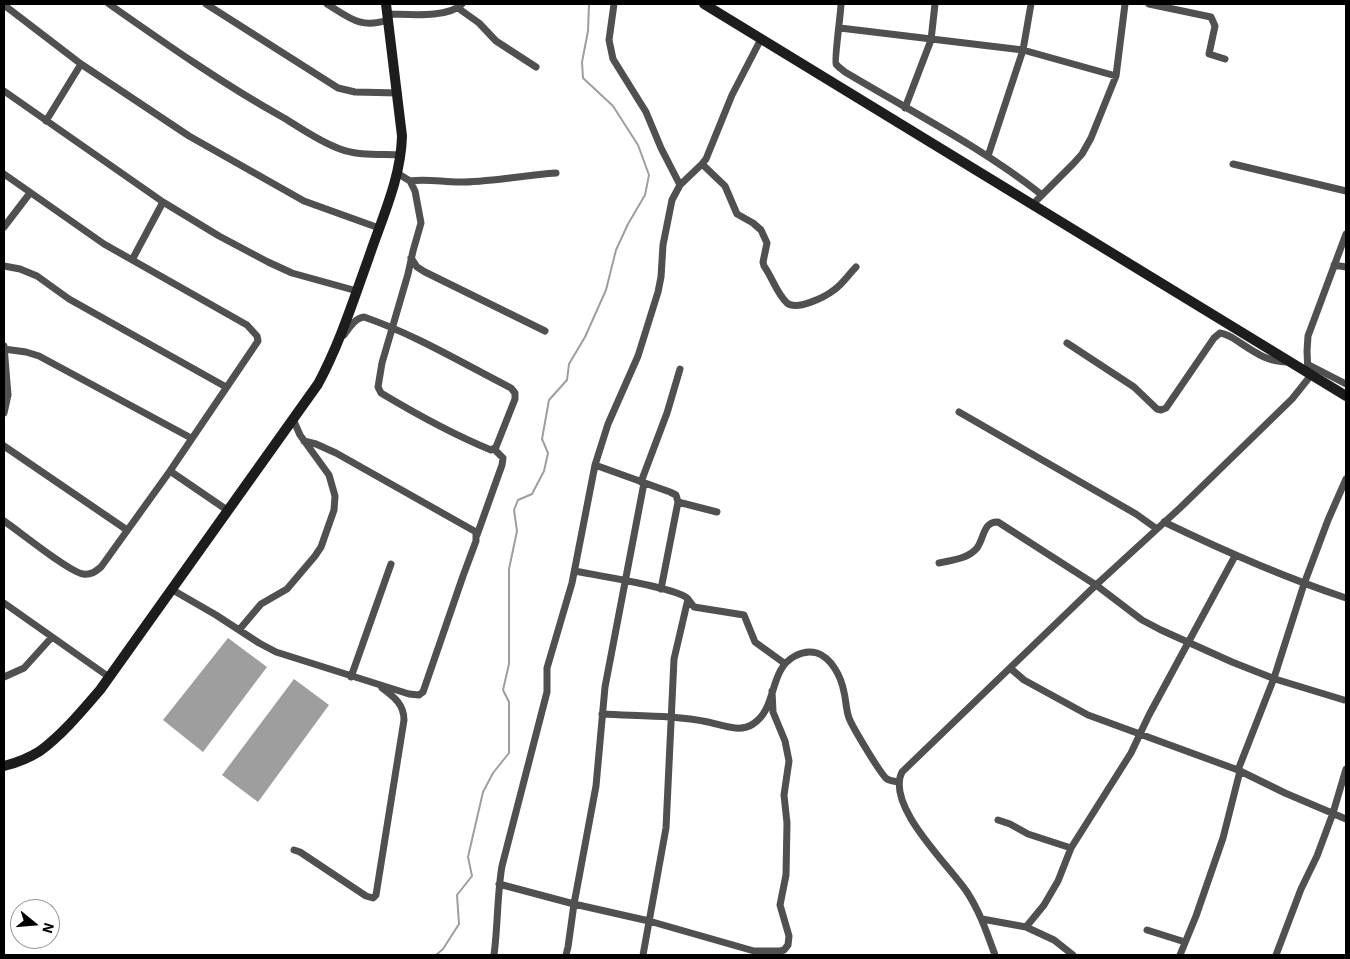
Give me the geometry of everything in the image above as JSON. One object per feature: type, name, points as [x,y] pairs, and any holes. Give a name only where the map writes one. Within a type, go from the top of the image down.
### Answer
[{"type":"street","points":[[109,4],[205,70],[326,143],[352,152],[401,155]]},
{"type":"street","points":[[206,4],[338,88],[355,92],[398,93]]},
{"type":"street","points":[[327,4],[361,23],[377,24],[387,12]]},
{"type":"street","points":[[614,4],[609,40],[613,59],[646,112],[680,185]]},
{"type":"street","points":[[704,4],[1291,362],[1309,371],[1346,384]]},
{"type":"street","points":[[842,4],[835,63],[845,72],[904,108],[988,156],[1042,195]]},
{"type":"street","points":[[904,108],[931,40],[936,4]]},
{"type":"street","points":[[988,156],[1024,50],[1031,4]]},
{"type":"street","points":[[1033,204],[1063,176],[1082,154],[1091,138],[1116,76],[1126,4]]},
{"type":"street","points":[[1149,4],[1211,17],[1215,26],[1209,54],[1225,59]]},
{"type":"street","points":[[4,5],[81,64],[189,136],[296,196],[379,228]]},
{"type":"street","points":[[387,12],[442,13],[460,6],[496,41],[536,67]]},
{"type":"street","points":[[4,766],[28,758],[40,751],[86,706],[109,677],[318,384],[337,346],[357,291],[379,228],[401,155],[402,136],[398,93],[387,12]]},
{"type":"street","points":[[840,28],[1024,50],[1116,76]]},
{"type":"street","points":[[494,955],[499,884],[546,692],[546,677],[550,654],[565,610],[575,571],[595,465],[608,424],[638,356],[658,292],[665,230],[672,200],[680,185],[702,164],[732,95],[761,39]]},
{"type":"street","points":[[46,121],[81,64]]},
{"type":"street","points":[[4,91],[163,202],[219,236],[292,273],[357,291]]},
{"type":"street","points":[[702,164],[725,186],[737,214],[761,230],[766,243],[764,266],[788,304],[795,307],[812,302],[835,290],[856,267]]},
{"type":"street","points":[[1233,164],[1346,191]]},
{"type":"street","points":[[171,589],[276,652],[351,677],[416,695],[421,694],[424,690],[503,458],[494,449],[491,450],[423,418],[381,393],[378,384],[421,223],[415,191],[410,181],[396,173]]},
{"type":"street","points":[[410,181],[425,179],[467,182],[556,173]]},
{"type":"street","points":[[4,174],[104,244],[252,329],[258,341],[191,438],[170,472],[101,567],[93,573],[86,574],[71,569],[4,521]]},
{"type":"street","points":[[4,227],[30,193]]},
{"type":"street","points":[[132,260],[163,202]]},
{"type":"street","points":[[995,955],[982,919],[964,888],[929,847],[915,826],[903,800],[898,782],[906,766],[1292,399],[1309,371],[1306,351],[1308,336],[1346,234]]},
{"type":"street","points":[[411,258],[425,272],[545,331]]},
{"type":"street","points":[[1334,265],[1346,267]]},
{"type":"street","points":[[4,266],[20,269],[37,276],[69,299],[226,387]]},
{"type":"street","points":[[337,346],[350,327],[361,317],[371,319],[514,390],[515,399],[494,449]]},
{"type":"street","points":[[1067,343],[1134,388],[1157,409],[1161,410],[1166,408],[1214,338],[1220,333],[1229,336],[1266,359],[1278,362],[1291,362]]},
{"type":"street","points":[[4,413],[8,395],[4,347],[39,356],[191,438]]},
{"type":"street","points":[[566,955],[594,804],[605,687],[642,482],[667,413],[680,369]]},
{"type":"street","points":[[1309,371],[1346,396]]},
{"type":"street","points":[[959,412],[1157,528]]},
{"type":"street","points":[[239,630],[261,604],[287,589],[315,556],[321,546],[334,510],[335,496],[329,475],[304,441],[293,419]]},
{"type":"street","points":[[304,441],[336,453],[395,488],[472,529],[477,535]]},
{"type":"street","points":[[4,446],[127,530]]},
{"type":"street","points":[[595,465],[676,495],[678,502],[661,589]]},
{"type":"street","points":[[170,472],[228,510]]},
{"type":"street","points":[[1180,955],[1196,916],[1223,838],[1239,770],[1274,678],[1304,584],[1346,479]]},
{"type":"street","points":[[678,502],[717,512]]},
{"type":"street","points":[[939,563],[961,558],[971,552],[977,547],[988,526],[996,522],[1004,525],[1096,585],[1142,620],[1188,643],[1274,678],[1346,701]]},
{"type":"street","points":[[1164,522],[1235,556],[1304,584],[1346,598]]},
{"type":"street","points":[[1026,927],[1044,905],[1058,881],[1070,848],[1134,746],[1138,734],[1235,556]]},
{"type":"street","points":[[351,677],[391,564]]},
{"type":"street","points":[[575,571],[685,595],[694,606],[744,615],[754,642],[784,663]]},
{"type":"street","points":[[643,955],[666,828],[674,653],[688,599]]},
{"type":"street","points":[[4,603],[109,677]]},
{"type":"street","points":[[4,677],[24,668],[52,637]]},
{"type":"street","points":[[602,714],[693,720],[745,728],[761,717],[768,707],[772,691],[784,663],[798,654],[815,652],[827,658],[842,685],[850,721],[884,776],[898,782]]},
{"type":"street","points":[[1010,668],[1024,680],[1082,712],[1239,770],[1285,793],[1346,819]]},
{"type":"street","points":[[294,850],[300,852],[366,896],[373,898],[376,895],[404,720],[404,712],[399,702],[378,685]]},
{"type":"street","points":[[499,884],[649,921],[762,954],[784,950],[789,940],[780,905],[786,875],[784,795],[788,753],[785,740],[773,712],[772,691]]},
{"type":"street","points":[[1276,955],[1332,813],[1346,768]]},
{"type":"street","points":[[998,820],[1028,834],[1070,848]]},
{"type":"street","points":[[982,919],[1026,927],[1054,940],[1073,955]]},
{"type":"street","points":[[1147,930],[1185,942]]},
{"type":"shaded area","points":[[228,638],[267,667],[203,752],[163,720]]},
{"type":"shaded area","points":[[294,679],[329,705],[258,802],[222,775]]},
{"type":"waterway","points":[[436,955],[443,949],[459,924],[457,895],[472,876],[468,857],[483,792],[493,773],[509,753],[509,702],[503,690],[509,664],[509,569],[517,531],[514,510],[518,500],[532,494],[544,471],[548,453],[542,439],[549,400],[567,380],[569,364],[585,337],[606,290],[616,250],[628,224],[645,195],[649,175],[638,145],[613,106],[583,78],[582,62],[588,31],[589,4]]}]
